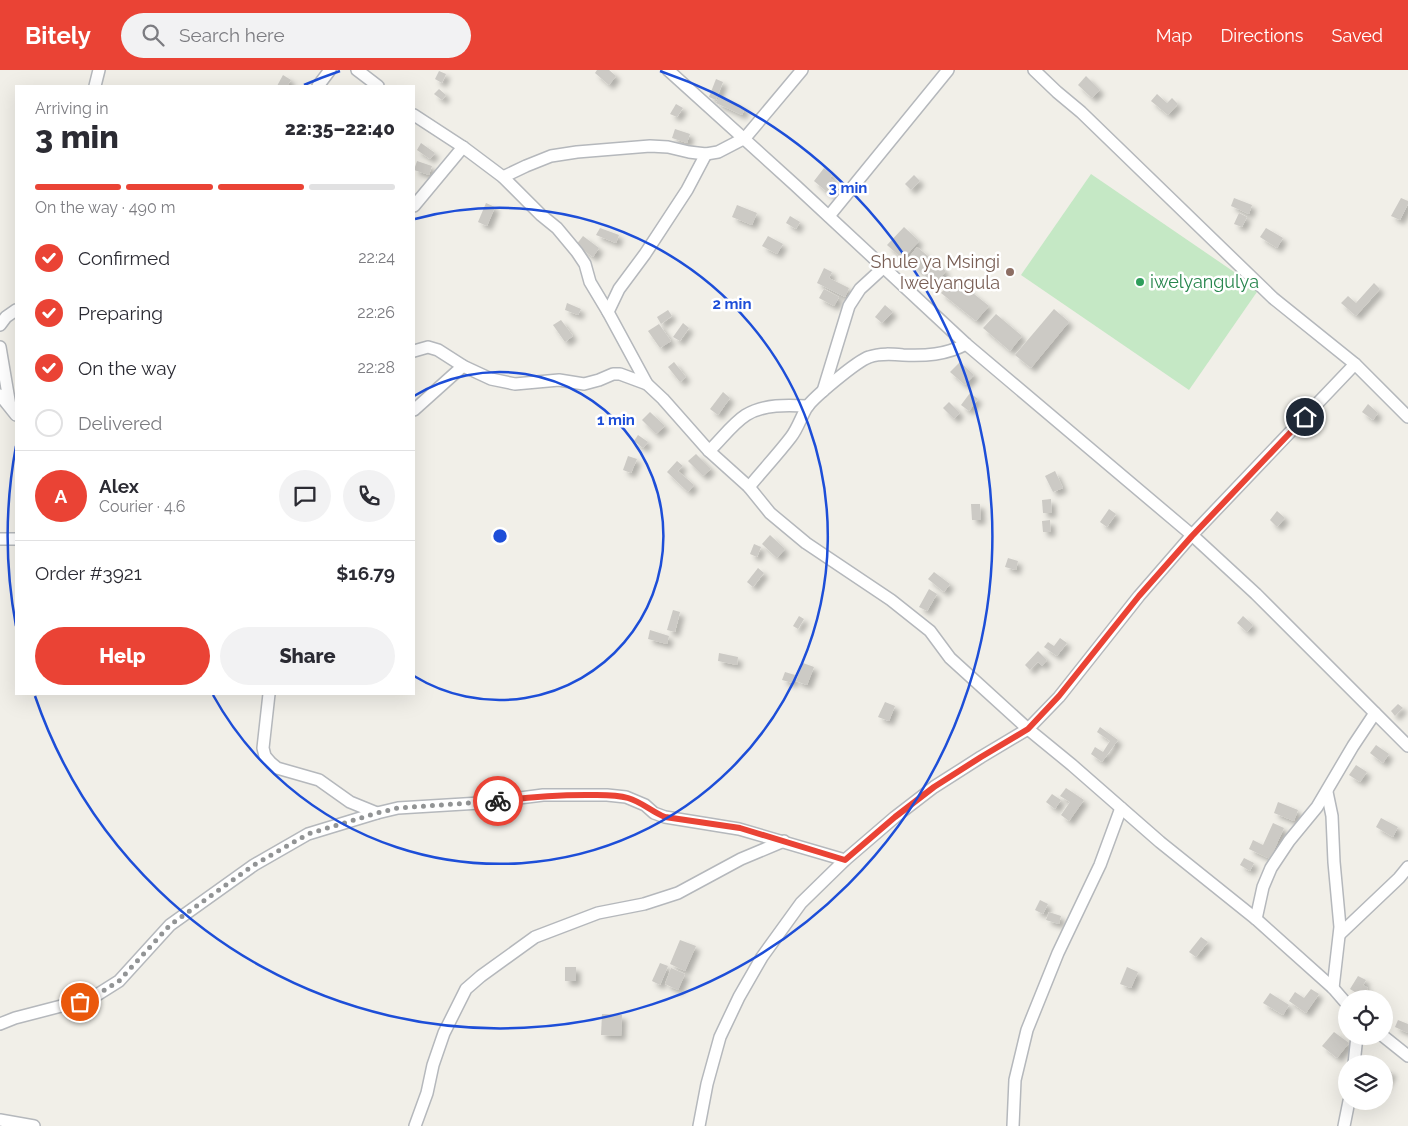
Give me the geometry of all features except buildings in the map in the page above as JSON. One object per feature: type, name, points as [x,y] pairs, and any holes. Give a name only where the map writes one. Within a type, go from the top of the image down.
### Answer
[{"type":"street","points":[[95,85],[99,70]]},
{"type":"street","points":[[319,85],[330,70]]},
{"type":"street","points":[[357,70],[377,85]]},
{"type":"street","points":[[668,70],[745,138],[966,344],[1192,536],[1256,594],[1408,746]]},
{"type":"street","points":[[503,177],[551,156],[577,152],[650,146],[668,147],[706,154],[718,152],[745,138],[802,70]]},
{"type":"street","points":[[829,216],[948,70]]},
{"type":"street","points":[[1034,70],[1081,112],[1273,298],[1355,364],[1408,417]]},
{"type":"street","points":[[415,116],[463,147],[503,177],[557,228],[578,252],[585,264],[590,282],[647,384],[663,399],[709,451],[749,487],[770,514],[790,531],[891,600],[930,630],[950,658],[1028,729],[1166,848],[1256,919],[1338,994]]},
{"type":"street","points":[[415,205],[463,147]]},
{"type":"street","points":[[608,312],[619,289],[645,254],[687,190],[706,154]]},
{"type":"street","points":[[823,390],[849,306],[860,289],[884,267]]},
{"type":"street","points":[[0,325],[6,317],[15,311]]},
{"type":"street","points":[[749,487],[793,436],[808,406],[823,390],[854,366],[869,357],[885,354],[945,353],[966,344]]},
{"type":"street","points":[[0,347],[13,411]]},
{"type":"street","points":[[415,351],[428,348],[438,350],[463,366],[491,379],[516,384],[560,380],[584,384],[613,374],[620,374],[647,384]]},
{"type":"street","points":[[699,1126],[707,1084],[720,1037],[739,997],[762,957],[802,903],[845,860],[895,817],[934,787],[1028,729],[1059,696],[1139,596],[1192,536],[1355,364]]},
{"type":"street","points":[[415,409],[463,366]]},
{"type":"street","points":[[0,394],[13,411]]},
{"type":"street","points":[[709,451],[746,415],[761,409],[783,405],[808,406]]},
{"type":"street","points":[[0,539],[15,539]]},
{"type":"street","points":[[269,695],[263,748],[265,756],[270,763],[277,768],[319,780],[350,802],[377,813]]},
{"type":"street","points":[[1256,919],[1263,887],[1271,868],[1289,841],[1306,822],[1327,792],[1353,746],[1375,713]]},
{"type":"street","points":[[1327,792],[1332,816],[1340,934],[1333,988]]},
{"type":"street","points":[[0,1024],[15,1018],[92,998],[119,981],[170,925],[254,865],[308,834],[398,808],[480,803],[543,796],[607,795],[626,797],[645,805],[654,813],[665,817],[740,828],[845,860]]},
{"type":"street","points":[[1013,1126],[1015,1080],[1027,1030],[1058,953],[1100,865],[1120,808]]},
{"type":"street","points":[[415,1126],[427,1093],[433,1065],[444,1033],[466,989],[481,976],[535,937],[598,913],[644,904],[678,893],[741,859],[784,841]]},
{"type":"street","points":[[1340,934],[1399,878],[1408,867]]},
{"type":"street","points":[[1393,1044],[1408,1056]]},
{"type":"street","points":[[1344,1126],[1347,1110]]},
{"type":"street","points":[[0,1120],[34,1126]]},
{"type":"green space","name":"iwelyangulya","points":[[1091,174],[1259,289],[1189,390],[1021,275]]},
{"type":"way so far","points":[[80,1002],[92,998],[119,981],[170,925],[254,865],[308,834],[398,808],[498,801]]},
{"type":"place","name":"Shule ya Msingi Iwelyangula","points":[[1010,272]]},
{"type":"place","name":"iwelyangulya","points":[[1140,282]]},
{"type":"route","points":[[498,801],[543,796],[607,795],[626,797],[645,805],[654,813],[665,817],[740,828],[845,860],[895,817],[934,787],[1028,729],[1059,696],[1139,596],[1192,536],[1305,417]]}]
